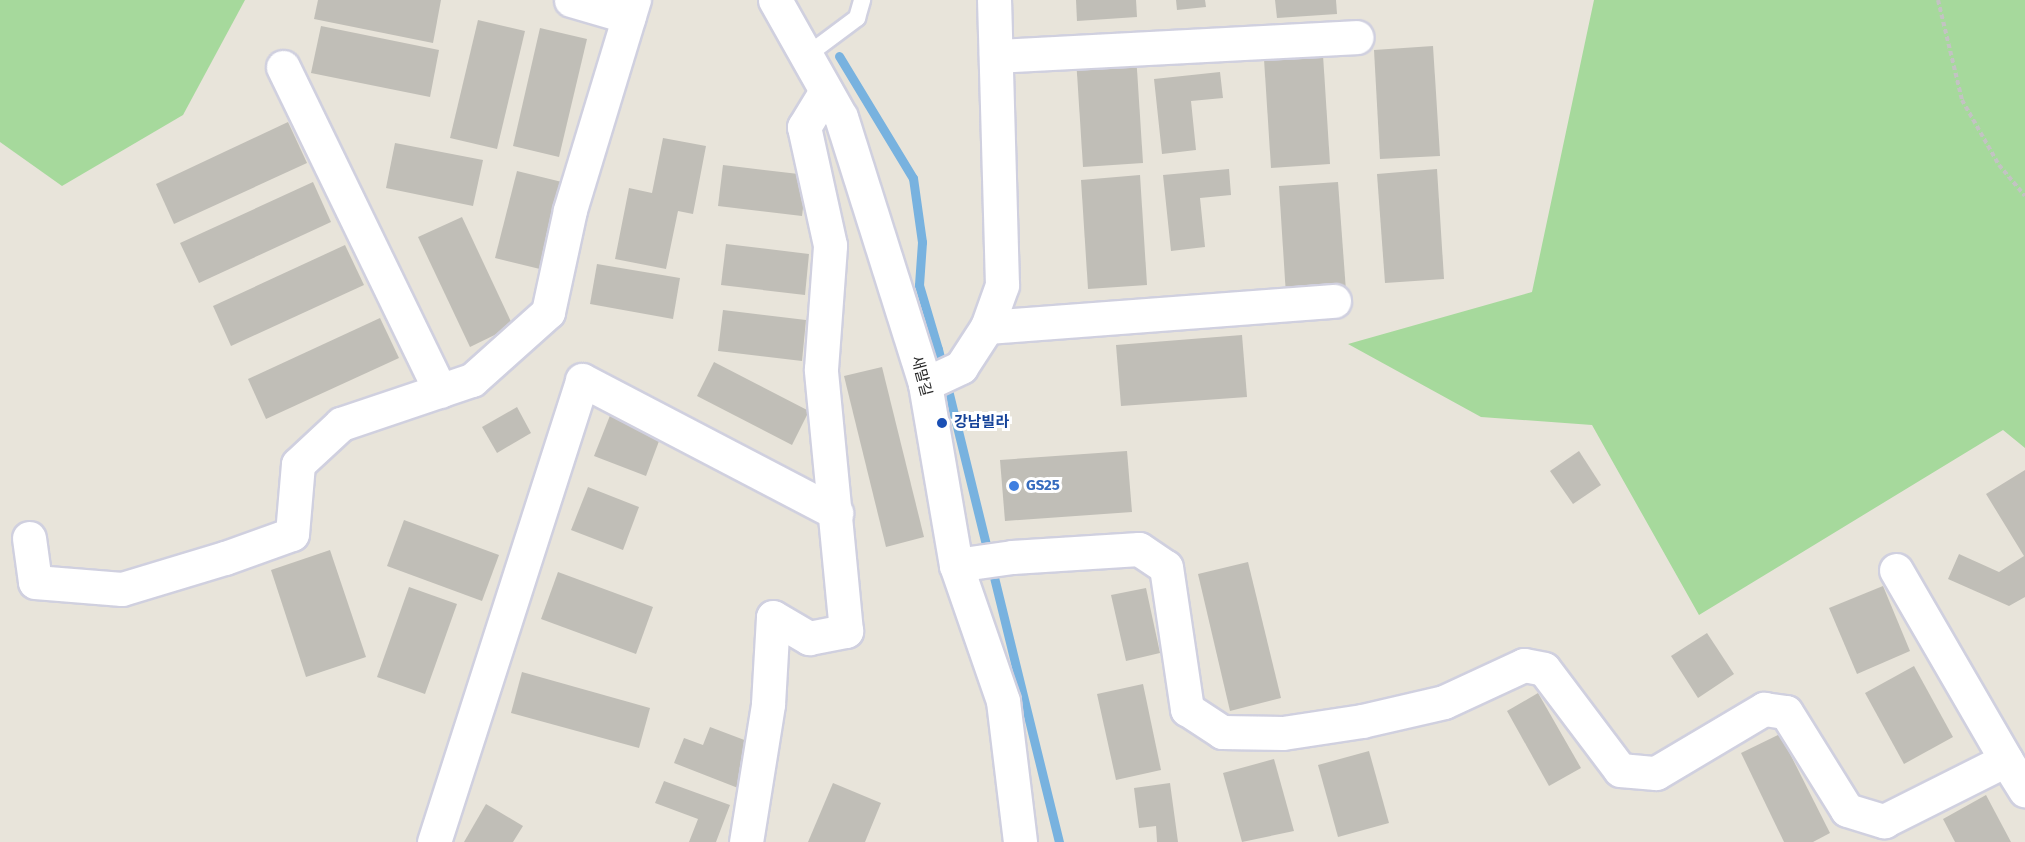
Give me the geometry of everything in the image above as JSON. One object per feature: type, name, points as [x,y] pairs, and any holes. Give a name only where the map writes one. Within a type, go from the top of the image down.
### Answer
[{"type":"street","points":[[29,538],[35,582],[122,589],[225,558],[292,534],[298,464],[341,424],[472,380],[548,312],[570,210],[632,9],[571,0]]},
{"type":"street","name":"새말길","points":[[775,0],[841,117],[926,384],[956,565],[1003,701],[1020,842]]},
{"type":"street","points":[[926,384],[961,367],[987,327],[1002,285],[994,0]]},
{"type":"street","points":[[996,56],[1356,37]]},
{"type":"street","points":[[283,67],[440,391]]},
{"type":"street","points":[[746,842],[768,704],[773,617],[809,638],[846,631],[821,369],[830,245],[804,127],[826,91]]},
{"type":"street","points":[[987,327],[1334,301]]},
{"type":"street","points":[[434,842],[582,380],[836,513]]},
{"type":"street","points":[[956,565],[1012,557],[1139,549],[1166,567],[1187,709],[1222,732],[1283,734],[1372,719],[1444,702],[1524,665],[1544,669],[1620,770],[1656,773],[1764,709],[1786,712],[1847,810],[1884,821],[2007,760]]},
{"type":"street","points":[[1896,570],[2025,791]]},
{"type":"lane","points":[[806,56],[857,18],[862,0]]},
{"type":"path","points":[[1938,0],[1962,100],[1999,165],[2025,196]]},
{"type":"green space","points":[[0,0],[245,0],[183,115],[62,186],[0,142]]},
{"type":"green space","points":[[1594,0],[2025,0],[2025,448],[2003,430],[1699,615],[1592,425],[1481,417],[1348,344],[1532,292]]},
{"type":"building","points":[[318,0],[441,0],[433,43],[314,19]]},
{"type":"building","points":[[1076,0],[1136,0],[1137,17],[1077,21]]},
{"type":"building","points":[[1176,0],[1205,0],[1206,7],[1177,10]]},
{"type":"building","points":[[1275,0],[1336,0],[1337,14],[1277,18]]},
{"type":"building","points":[[478,20],[525,31],[497,149],[450,138]]},
{"type":"building","points":[[321,26],[439,50],[430,97],[311,73]]},
{"type":"building","points":[[540,28],[587,39],[559,157],[513,146]]},
{"type":"building","points":[[1433,46],[1440,156],[1380,159],[1374,50]]},
{"type":"building","points":[[1136,54],[1143,163],[1083,167],[1076,58]]},
{"type":"building","points":[[1323,55],[1330,164],[1271,168],[1264,59]]},
{"type":"building","points":[[1220,72],[1223,98],[1191,101],[1196,150],[1162,154],[1154,79]]},
{"type":"building","points":[[288,122],[307,163],[174,224],[156,184]]},
{"type":"building","points":[[663,138],[706,146],[693,214],[678,211],[666,269],[615,259],[629,188],[652,193]]},
{"type":"building","points":[[395,143],[483,160],[473,206],[386,188]]},
{"type":"building","points":[[723,165],[807,175],[802,216],[718,206]]},
{"type":"building","points":[[1229,169],[1231,195],[1200,198],[1205,247],[1171,251],[1163,175]]},
{"type":"building","points":[[1437,169],[1444,279],[1385,283],[1377,174]]},
{"type":"building","points":[[517,171],[562,182],[540,269],[495,258]]},
{"type":"building","points":[[1140,175],[1147,285],[1088,289],[1081,180]]},
{"type":"building","points":[[313,182],[331,222],[199,283],[180,243]]},
{"type":"building","points":[[1338,182],[1346,291],[1286,295],[1279,186]]},
{"type":"building","points":[[462,217],[513,326],[470,347],[418,237]]},
{"type":"building","points":[[726,244],[809,254],[805,295],[721,285]]},
{"type":"building","points":[[345,245],[364,285],[231,346],[213,306]]},
{"type":"building","points":[[597,264],[680,278],[673,319],[590,304]]},
{"type":"building","points":[[723,310],[806,320],[802,361],[718,351]]},
{"type":"building","points":[[380,318],[399,358],[266,419],[248,379]]},
{"type":"building","points":[[1242,335],[1247,397],[1121,406],[1116,345]]},
{"type":"building","points":[[714,362],[809,411],[792,445],[697,396]]},
{"type":"building","points":[[882,367],[924,537],[886,547],[844,376]]},
{"type":"building","points":[[517,407],[531,433],[497,453],[482,427]]},
{"type":"building","points":[[611,413],[662,433],[646,476],[594,456]]},
{"type":"building","points":[[1127,451],[1132,512],[1005,521],[1000,460]]},
{"type":"building","points":[[1579,451],[1601,485],[1573,504],[1550,471]]},
{"type":"building","points":[[2025,470],[2025,597],[2009,606],[1948,579],[1959,554],[1999,572],[2024,556],[1986,494]]},
{"type":"building","points":[[588,487],[639,507],[623,550],[571,530]]},
{"type":"building","points":[[404,520],[499,555],[482,601],[387,566]]},
{"type":"building","points":[[330,550],[366,657],[306,677],[271,570]]},
{"type":"building","points":[[1248,562],[1281,698],[1230,711],[1198,574]]},
{"type":"building","points":[[558,572],[653,607],[636,654],[541,619]]},
{"type":"building","points":[[1883,586],[1910,651],[1857,674],[1829,608]]},
{"type":"building","points":[[409,587],[457,604],[425,694],[377,677]]},
{"type":"building","points":[[1146,588],[1160,653],[1126,661],[1111,595]]},
{"type":"building","points":[[1707,633],[1734,674],[1698,698],[1671,656]]},
{"type":"building","points":[[1914,666],[1953,737],[1904,764],[1865,693]]},
{"type":"building","points":[[522,672],[650,708],[639,748],[511,713]]},
{"type":"building","points":[[1143,684],[1161,770],[1116,780],[1097,694]]},
{"type":"building","points":[[1538,693],[1581,768],[1549,786],[1507,711]]},
{"type":"building","points":[[710,727],[755,744],[738,788],[674,763],[684,738],[703,745]]},
{"type":"building","points":[[1780,734],[1830,833],[1813,842],[1784,842],[1741,753]]},
{"type":"building","points":[[1369,751],[1389,823],[1338,837],[1318,765]]},
{"type":"building","points":[[1274,759],[1294,831],[1242,842],[1223,773]]},
{"type":"building","points":[[664,781],[730,805],[716,842],[689,842],[698,819],[655,803]]},
{"type":"building","points":[[833,783],[881,803],[865,842],[808,842]]},
{"type":"building","points":[[1170,783],[1178,842],[1157,842],[1156,826],[1139,828],[1134,788]]},
{"type":"building","points":[[1986,795],[2011,842],[1955,842],[1943,819]]},
{"type":"building","points":[[486,804],[523,826],[513,842],[464,842]]},
{"type":"waterway","points":[[839,56],[913,178],[922,242],[919,285],[938,349],[1059,842]]},
{"type":"place","name":"강남빌라","points":[[942,423]]},
{"type":"place","name":"GS25","points":[[1014,486]]}]
